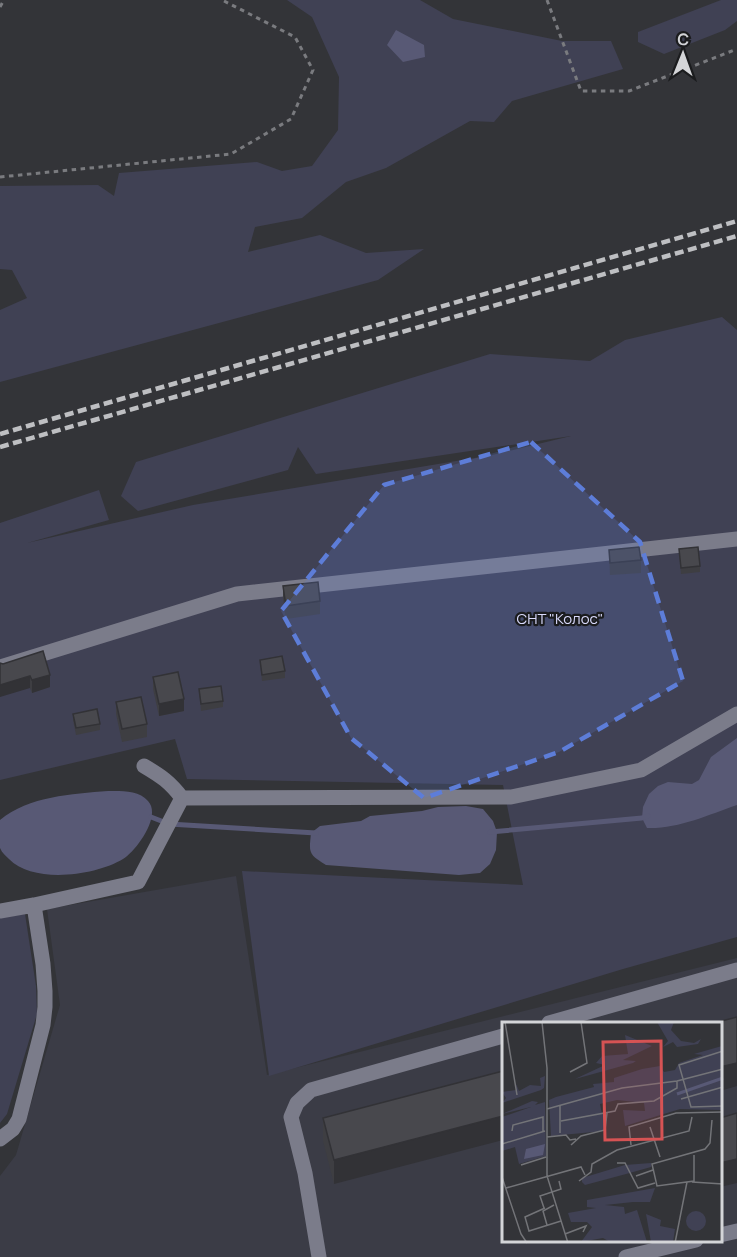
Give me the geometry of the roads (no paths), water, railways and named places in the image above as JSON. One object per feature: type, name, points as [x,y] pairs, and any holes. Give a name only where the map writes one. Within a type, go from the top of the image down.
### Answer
[{"type":"street","points":[[0,667],[237,594],[737,539]]},
{"type":"street","points":[[182,798],[511,797],[641,770],[737,714]]},
{"type":"street","points":[[144,766],[164,777],[182,798]]},
{"type":"street","points":[[0,910],[138,882],[182,798]]},
{"type":"street","points":[[0,1138],[13,1129],[19,1119],[43,1025],[45,991],[34,904]]},
{"type":"street","points":[[553,1022],[737,970]]},
{"type":"street","points":[[319,1257],[305,1173],[291,1117],[297,1103],[311,1090],[502,1036]]},
{"type":"street","points":[[722,1235],[737,1231]]},
{"type":"street","points":[[626,1257],[687,1242]]},
{"type":"waterway","points":[[490,832],[648,816]]},
{"type":"waterway","points":[[151,817],[169,824],[316,833]]},
{"type":"railway","points":[[0,434],[737,221]]},
{"type":"railway","points":[[0,447],[737,236]]},
{"type":"park label","name":"СНТ \"Колос\"","points":[[560,619]]}]
